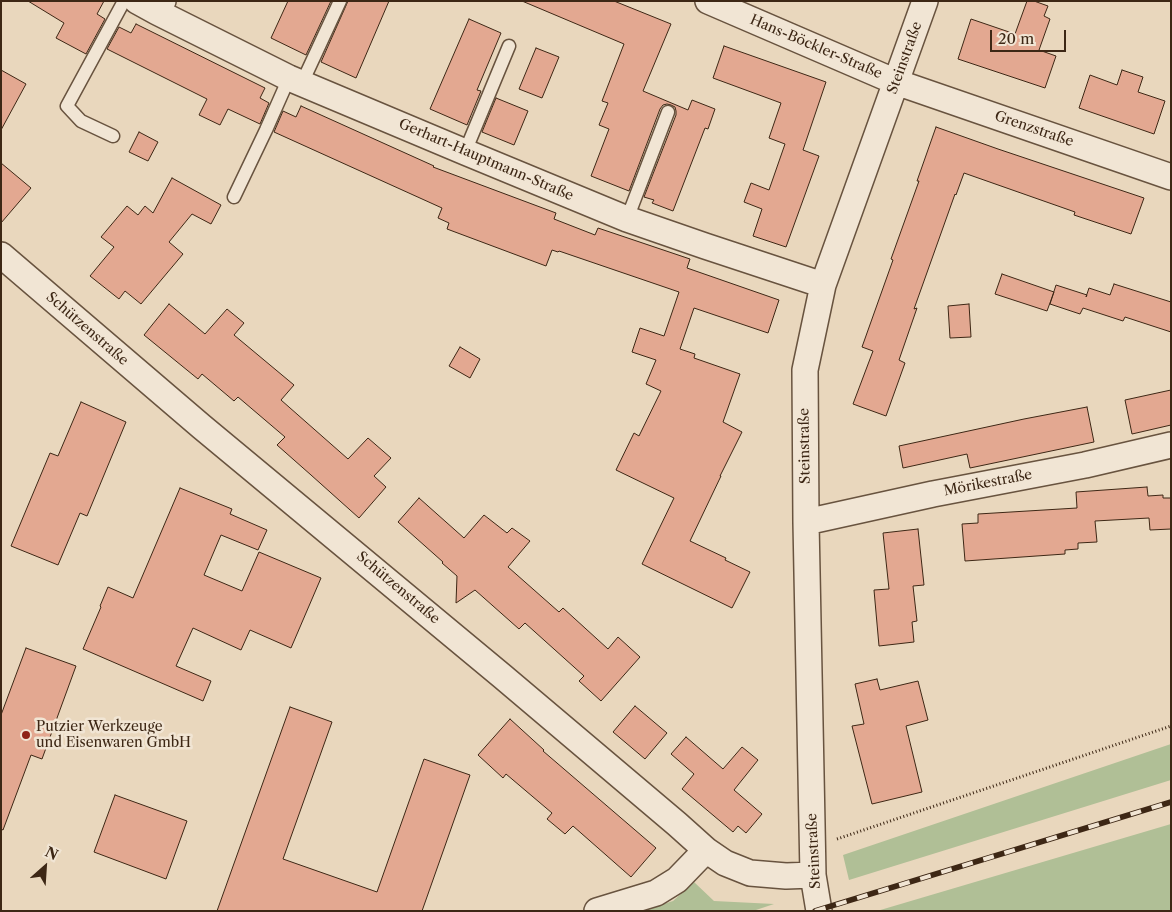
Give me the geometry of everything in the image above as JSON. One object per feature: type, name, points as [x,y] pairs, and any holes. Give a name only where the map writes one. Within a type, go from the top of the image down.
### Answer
[{"type":"street","name":"Hans-Böckler-Straße","points":[[708,1],[896,82]]},
{"type":"street","name":"Steinstraße","points":[[818,911],[813,875],[805,370],[823,285],[925,1]]},
{"type":"street","name":"Gerhart-Hauptmann-Straße","points":[[152,5],[295,80],[465,152],[627,219],[823,285]]},
{"type":"street","name":"Grenzstraße","points":[[896,82],[1171,177]]},
{"type":"street","name":"Schützenstraße","points":[[1,255],[194,421],[510,682],[706,850],[725,863],[750,873],[786,876],[813,875]]},
{"type":"street","name":"Mörikestraße","points":[[806,522],[1171,445]]},
{"type":"street","points":[[597,911],[656,893],[676,880],[706,850]]},
{"type":"lane","points":[[113,136],[81,121],[67,106],[124,1]]},
{"type":"lane","points":[[234,197],[266,130],[340,1]]},
{"type":"lane","points":[[465,152],[509,46]]},
{"type":"lane","points":[[627,219],[668,112]]},
{"type":"path","points":[[813,847],[1171,726]]},
{"type":"green space","points":[[1171,744],[1171,780],[849,880],[843,855]]},
{"type":"green space","points":[[1171,824],[1171,911],[877,911]]},
{"type":"green space","points":[[694,882],[714,901],[774,904],[753,911],[641,911],[673,901]]},
{"type":"building","points":[[28,1],[104,1],[97,14],[105,19],[86,54],[56,38],[64,23]]},
{"type":"building","points":[[288,1],[331,1],[306,55],[271,38]]},
{"type":"building","points":[[348,1],[389,1],[356,78],[321,62]]},
{"type":"building","points":[[522,1],[614,1],[671,24],[643,91],[688,110],[692,100],[715,109],[708,129],[705,128],[673,211],[652,203],[654,200],[644,197],[676,115],[675,107],[667,104],[663,105],[660,109],[629,191],[591,176],[609,129],[599,125],[608,103],[602,101],[624,44]]},
{"type":"building","points":[[1027,1],[1034,1],[1048,6],[1044,16],[1050,19],[1039,50],[1056,56],[1045,88],[958,59],[971,19],[1015,34]]},
{"type":"building","points":[[469,19],[501,33],[477,90],[481,91],[467,125],[430,109]]},
{"type":"building","points":[[136,24],[265,88],[260,98],[269,103],[260,124],[228,109],[220,125],[199,115],[207,99],[107,49],[119,27],[131,33]]},
{"type":"building","points":[[724,46],[826,82],[803,150],[819,156],[786,247],[753,236],[762,209],[744,202],[751,183],[769,190],[785,144],[769,138],[781,103],[713,78]]},
{"type":"building","points":[[536,48],[559,57],[542,98],[519,89]]},
{"type":"building","points":[[1,70],[26,84],[1,130]]},
{"type":"building","points":[[1122,70],[1143,77],[1138,92],[1165,101],[1154,134],[1079,108],[1090,75],[1117,85]]},
{"type":"building","points":[[496,98],[528,111],[514,145],[482,132]]},
{"type":"building","points":[[301,106],[433,167],[556,213],[554,219],[595,235],[598,228],[690,259],[687,268],[779,300],[768,333],[694,308],[680,349],[695,354],[694,358],[740,374],[723,422],[742,432],[690,541],[750,572],[732,608],[642,564],[674,498],[616,470],[634,433],[639,436],[661,391],[646,384],[656,360],[632,352],[640,328],[664,336],[679,292],[559,251],[552,250],[546,266],[447,229],[449,223],[438,218],[442,208],[274,132],[283,111],[296,117]]},
{"type":"building","points":[[936,127],[1144,198],[1131,234],[1074,215],[1075,212],[964,173],[914,309],[917,308],[899,360],[905,363],[886,416],[853,404],[873,351],[862,347],[893,260],[891,259]]},
{"type":"building","points":[[139,132],[158,142],[148,161],[129,152]]},
{"type":"building","points":[[1,163],[31,188],[1,223]]},
{"type":"building","points":[[172,178],[221,205],[211,224],[192,214],[169,242],[183,254],[141,304],[125,291],[119,299],[90,276],[114,247],[101,237],[127,206],[138,215],[145,206],[153,213]]},
{"type":"building","points":[[1002,274],[1054,292],[1047,311],[995,294]]},
{"type":"building","points":[[1114,284],[1171,302],[1171,332],[1125,317],[1123,321],[1083,308],[1080,314],[1050,304],[1056,285],[1087,295],[1089,288],[1110,295]]},
{"type":"building","points":[[169,304],[205,334],[227,309],[244,323],[234,335],[294,385],[281,400],[348,459],[368,438],[391,458],[374,476],[386,487],[359,518],[277,445],[285,437],[238,397],[234,401],[202,374],[198,379],[144,335]]},
{"type":"building","points":[[969,304],[971,337],[950,338],[948,306]]},
{"type":"building","points":[[460,347],[480,359],[470,378],[449,366]]},
{"type":"building","points":[[1171,390],[1171,425],[1132,434],[1125,400]]},
{"type":"building","points":[[81,402],[126,422],[87,516],[80,513],[58,565],[11,546],[50,453],[58,456]]},
{"type":"building","points":[[1087,407],[1094,442],[970,468],[967,454],[903,468],[899,446]]},
{"type":"building","points":[[1147,487],[1148,496],[1163,495],[1163,498],[1171,498],[1171,529],[1150,530],[1149,518],[1095,521],[1097,542],[1078,543],[1078,549],[1065,550],[1065,554],[965,561],[962,524],[978,523],[978,514],[1077,508],[1076,492]]},
{"type":"building","points":[[180,488],[232,509],[230,514],[267,530],[258,550],[221,535],[204,575],[242,591],[259,552],[321,578],[291,648],[250,630],[241,650],[193,628],[176,666],[211,681],[203,701],[83,649],[108,587],[133,598]]},
{"type":"building","points":[[419,498],[464,538],[484,515],[507,533],[512,528],[530,541],[508,567],[559,612],[563,608],[608,649],[618,637],[640,657],[601,701],[579,681],[584,676],[525,623],[519,629],[475,590],[456,603],[457,576],[398,522]]},
{"type":"building","points":[[918,529],[924,585],[913,586],[917,621],[912,622],[914,642],[879,646],[874,590],[889,589],[883,533]]},
{"type":"building","name":"Putzier Werkzeuge und Eisenwaren GmbH","points":[[26,648],[76,666],[42,759],[31,755],[3,830],[1,829],[1,715]]},
{"type":"building","points":[[877,679],[880,690],[918,681],[928,720],[906,726],[922,792],[872,804],[852,726],[864,724],[855,684]]},
{"type":"building","points":[[635,706],[667,733],[645,759],[613,732]]},
{"type":"building","points":[[290,707],[332,722],[283,859],[377,892],[424,759],[470,775],[422,911],[217,911]]},
{"type":"building","points":[[510,719],[543,751],[656,848],[631,877],[573,826],[565,834],[547,819],[552,813],[506,774],[503,778],[478,755]]},
{"type":"building","points":[[686,737],[723,769],[742,747],[758,760],[734,790],[762,814],[746,833],[738,826],[733,832],[682,789],[694,774],[671,754]]},
{"type":"building","points":[[115,795],[187,821],[166,879],[94,852]]},
{"type":"railway","points":[[815,911],[1171,802]]},
{"type":"place","name":"Putzier Werkzeuge und Eisenwaren GmbH","points":[[26,735]]}]
